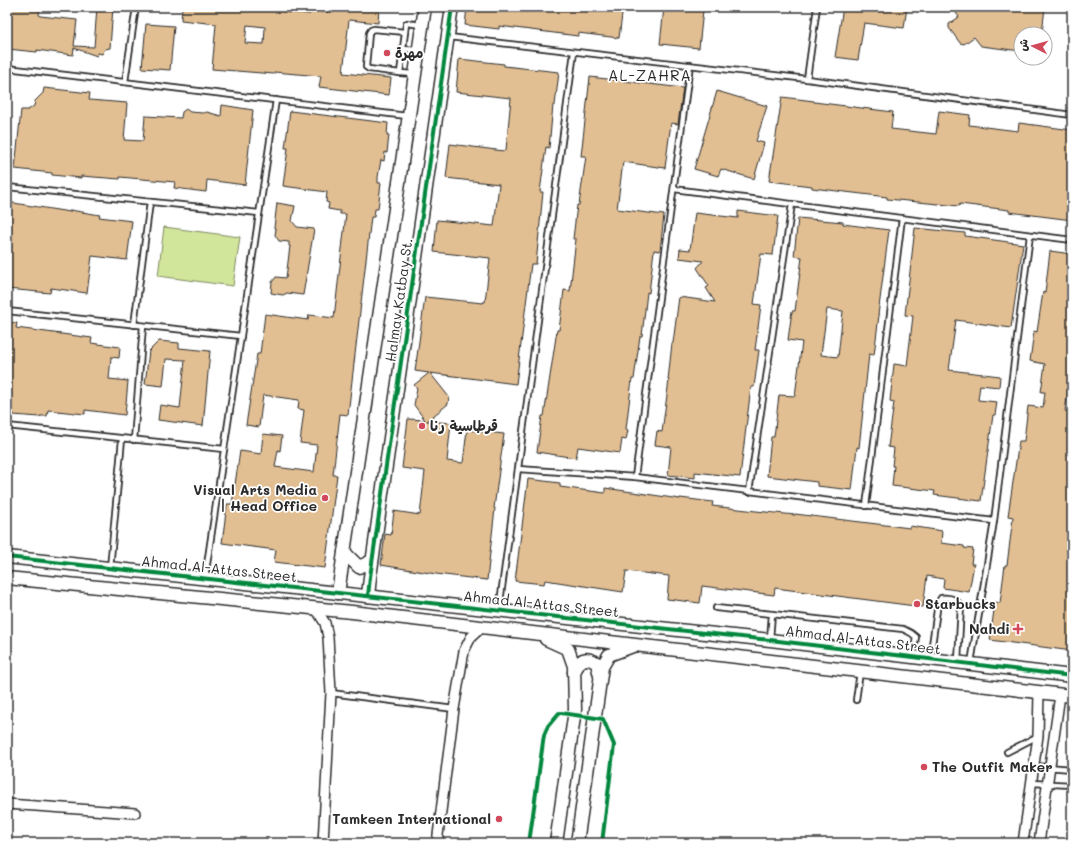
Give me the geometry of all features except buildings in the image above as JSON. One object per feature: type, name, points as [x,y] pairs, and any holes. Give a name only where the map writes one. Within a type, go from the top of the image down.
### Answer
[{"type":"street","name":"Halmay Katbay St.","points":[[338,593],[425,7]]},
{"type":"street","name":"Halmay Katbay St.","points":[[368,596],[452,7]]},
{"type":"street","points":[[344,552],[359,567],[372,561]]},
{"type":"street","name":"Ahmad Al-Attas Street","points":[[7,557],[770,640],[1072,676]]},
{"type":"street","name":"Ahmad Al-Attas Street","points":[[7,578],[316,608],[1066,695]]},
{"type":"street","points":[[316,608],[325,623],[328,637],[330,693],[323,843]]},
{"type":"street","points":[[437,843],[454,709],[464,651],[471,637],[482,627]]},
{"type":"street","points":[[536,634],[568,649],[574,666],[574,720],[556,843]]},
{"type":"street","points":[[577,843],[602,667],[609,655],[635,646]]},
{"type":"street","points":[[574,672],[578,663],[583,660],[591,659],[597,663],[600,677]]},
{"type":"street","points":[[1023,843],[1038,736],[1039,692]]},
{"type":"street","points":[[1038,843],[1049,766],[1066,695]]},
{"type":"street","points":[[7,804],[135,813]]},
{"type":"lane","points":[[126,82],[136,7]]},
{"type":"lane","points":[[807,79],[817,7]]},
{"type":"lane","points":[[400,72],[407,23],[423,25]]},
{"type":"lane","points":[[405,32],[371,30],[369,33],[366,66],[369,69],[415,74]]},
{"type":"lane","points":[[448,37],[807,79],[1072,115]]},
{"type":"lane","points":[[403,48],[419,50]]},
{"type":"lane","points":[[498,610],[574,52]]},
{"type":"lane","points":[[635,477],[690,65]]},
{"type":"lane","points":[[7,68],[409,116]]},
{"type":"lane","points":[[205,578],[276,100]]},
{"type":"lane","points":[[7,186],[259,213]]},
{"type":"lane","points":[[674,189],[1072,240]]},
{"type":"lane","points":[[134,325],[150,202]]},
{"type":"lane","points":[[749,492],[792,204]]},
{"type":"lane","points":[[866,506],[902,218]]},
{"type":"lane","points":[[970,664],[994,521],[1030,235]]},
{"type":"lane","points":[[7,311],[241,336]]},
{"type":"lane","points":[[134,440],[143,326]]},
{"type":"lane","points":[[7,426],[224,449]]},
{"type":"lane","points":[[110,568],[122,438]]},
{"type":"lane","points":[[518,469],[635,477],[994,521]]},
{"type":"lane","points":[[930,659],[938,603],[941,598],[946,598],[955,600],[961,606],[958,663]]},
{"type":"lane","points":[[716,608],[904,629],[916,637],[913,657]]},
{"type":"lane","points":[[770,640],[772,614]]},
{"type":"lane","points":[[856,700],[860,672]]},
{"type":"lane","points":[[330,693],[454,709]]},
{"type":"lane","points":[[1007,752],[1038,736]]},
{"type":"lane","points":[[1033,766],[1049,766],[1072,769]]},
{"type":"lane","points":[[1031,783],[1072,785]]},
{"type":"green space","points":[[164,227],[240,237],[233,286],[158,276]]},
{"type":"cycle path","points":[[368,596],[452,7]]},
{"type":"cycle path","points":[[7,557],[770,640],[1072,676]]},
{"type":"cycle path","points":[[529,843],[544,735],[548,726],[559,713]]},
{"type":"cycle path","points":[[561,713],[603,719],[614,745],[602,843]]},
{"type":"place","name":"مهرة","points":[[387,53]]},
{"type":"place","name":"قرطاسية رنا","points":[[422,426]]},
{"type":"place","name":"Visual Arts Media | Head Office","points":[[325,498]]},
{"type":"place","name":"Starbucks","points":[[917,604]]},
{"type":"place","name":"Nahdi","points":[[1018,629]]},
{"type":"place","name":"The Outfit Maker","points":[[924,767]]},
{"type":"place","name":"Tamkeen International","points":[[499,819]]},
{"type":"district","name":"AL-ZAHRA","points":[[650,76]]}]
